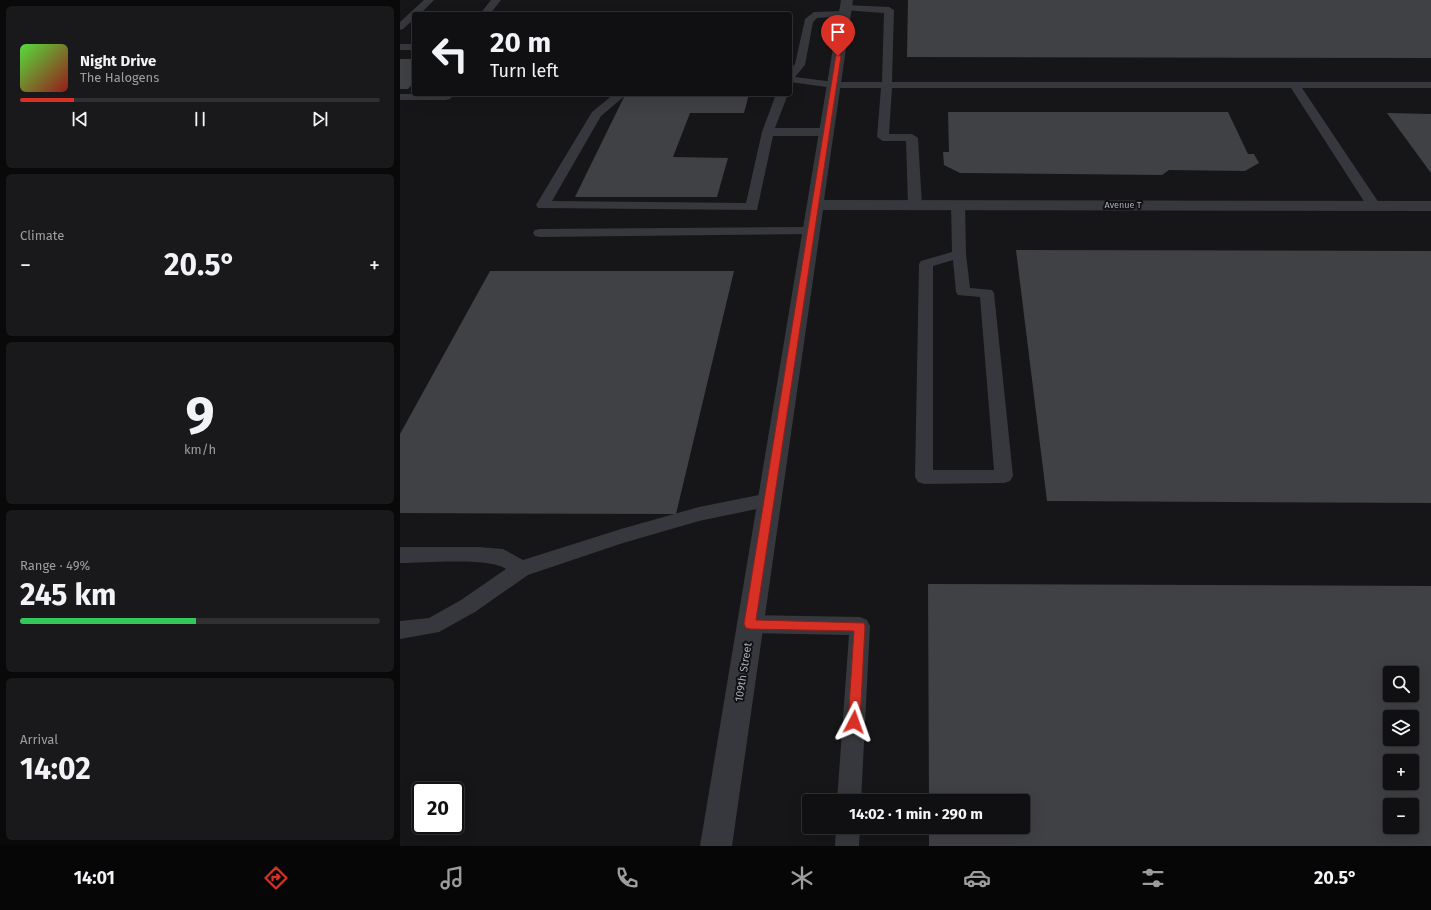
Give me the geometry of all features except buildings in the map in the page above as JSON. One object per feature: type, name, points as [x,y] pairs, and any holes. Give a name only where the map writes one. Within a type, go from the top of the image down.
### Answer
[{"type":"street","name":"109th Street","points":[[716,846],[846,7]]},
{"type":"street","name":"Avenue T","points":[[815,205],[1431,206]]},
{"type":"lane","points":[[416,12],[429,0]]},
{"type":"lane","points":[[487,12],[496,0]]},
{"type":"lane","points":[[792,74],[800,65],[808,21],[814,15],[846,7],[889,10],[884,137],[912,138],[915,205]]},
{"type":"lane","points":[[400,27],[412,16]]},
{"type":"lane","points":[[400,47],[412,47]]},
{"type":"lane","points":[[792,80],[834,85],[1431,85]]},
{"type":"lane","points":[[1294,85],[1374,206]]},
{"type":"lane","points":[[400,97],[447,96]]},
{"type":"lane","points":[[618,96],[596,114],[543,205],[752,206],[768,132],[781,96]]},
{"type":"lane","points":[[768,132],[826,132]]},
{"type":"lane","points":[[958,205],[959,254],[963,292],[987,293],[1004,476],[924,477],[926,264],[959,254]]},
{"type":"lane","points":[[540,233],[810,232]]},
{"type":"lane","points":[[400,630],[432,626],[468,606],[521,569],[621,536],[699,514],[769,500]]},
{"type":"lane","points":[[400,555],[478,555],[503,557],[521,569]]},
{"type":"lane","points":[[750,624],[860,626],[849,794]]},
{"type":"lane","points":[[846,846],[847,834]]},
{"type":"route","points":[[838,56],[750,624],[860,626],[854,722]]}]
